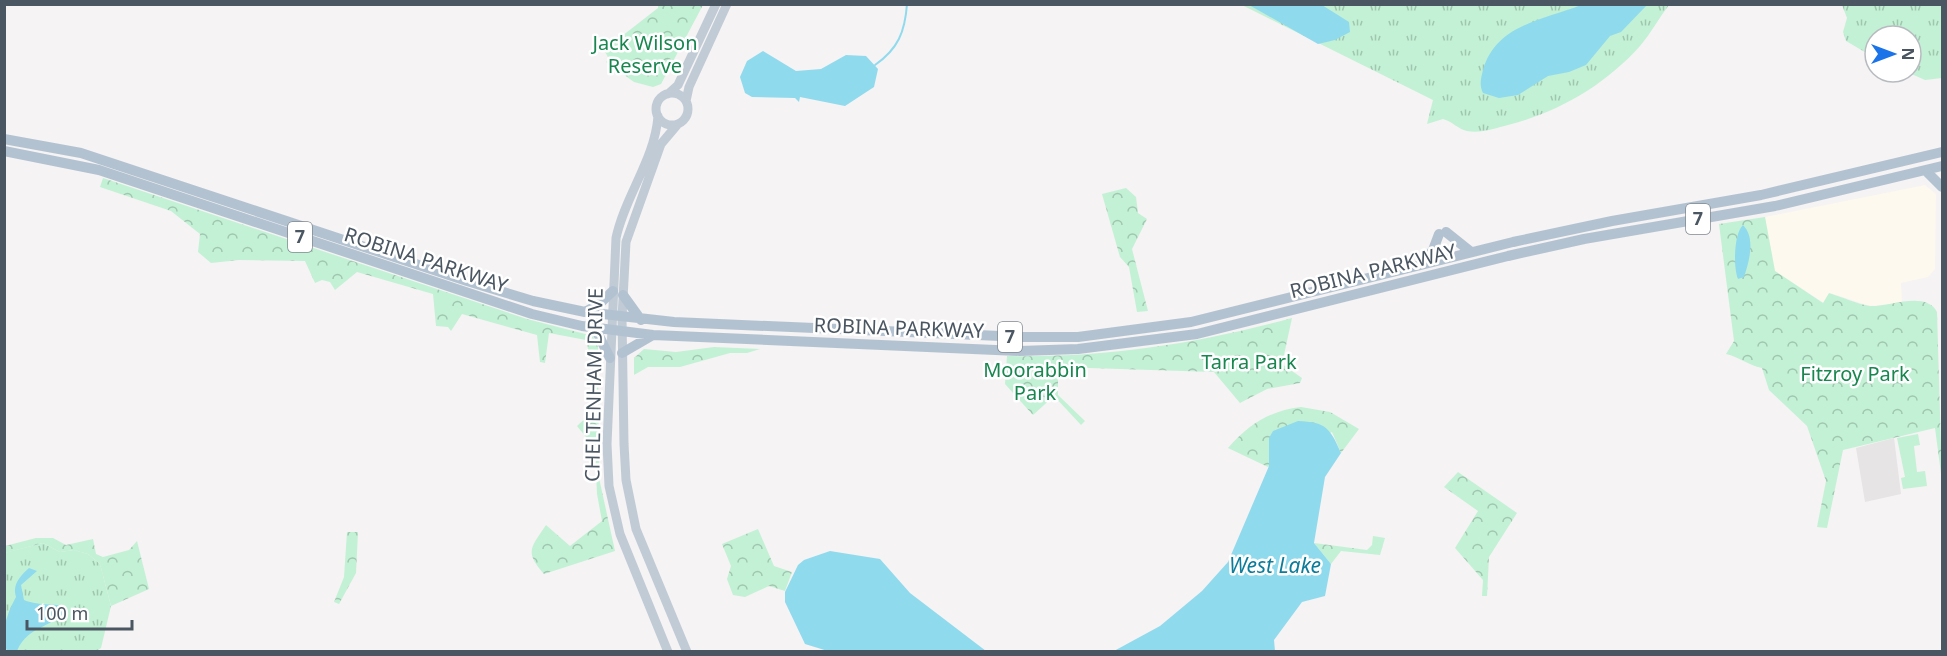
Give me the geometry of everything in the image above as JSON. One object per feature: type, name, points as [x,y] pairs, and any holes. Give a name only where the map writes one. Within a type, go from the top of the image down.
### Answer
[{"type":"main road","points":[[716,4],[678,85],[657,103],[658,116],[667,125],[677,125],[687,115],[686,101],[689,87],[727,4]]},
{"type":"main road","points":[[668,94],[677,94],[686,101]]},
{"type":"main road","name":"CHELTENHAM DRIVE","points":[[658,116],[655,135],[617,232],[617,331],[622,352],[624,467],[631,512],[649,564],[687,651]]},
{"type":"main road","name":"CHELTENHAM DRIVE","points":[[618,293],[628,233],[661,144],[677,125]]},
{"type":"main road","name":"ROBINA PARKWAY","points":[[4,139],[90,156],[533,301],[585,312],[641,320],[1021,337],[1078,337],[1148,330],[1199,321],[1471,252],[1612,221],[1761,195],[1942,152]]},
{"type":"main road","name":"ROBINA PARKWAY","points":[[4,151],[99,170],[532,314],[595,328],[653,335],[1020,351],[1078,349],[1148,342],[1220,329],[1552,246],[1775,206],[1942,166]]},
{"type":"main road","points":[[1926,171],[1942,187]]},
{"type":"main road","points":[[1423,264],[1443,233],[1471,252]]},
{"type":"main road","points":[[585,312],[618,293],[641,320]]},
{"type":"main road","points":[[595,328],[610,358]]},
{"type":"main road","name":"CHELTENHAM DRIVE","points":[[617,331],[610,358],[607,459],[611,502],[633,570],[668,651]]},
{"type":"main road","points":[[622,352],[653,335]]},
{"type":"shaded area","points":[[1925,185],[1936,194],[1935,269],[1928,277],[1901,283],[1902,303],[1870,306],[1830,293],[1824,303],[1775,271],[1765,217]]},
{"type":"shaded area","points":[[1894,438],[1901,494],[1865,502],[1856,448]]},
{"type":"green space","name":"Jack Wilson Reserve","points":[[658,5],[703,5],[661,84],[653,87],[634,82],[606,62],[609,59],[604,50],[658,8]]},
{"type":"green space","points":[[1242,5],[1669,5],[1640,46],[1596,85],[1545,113],[1508,125],[1472,132],[1443,119],[1427,124],[1433,100]]},
{"type":"green space","points":[[1842,5],[1942,5],[1942,78],[1923,79],[1923,24],[1863,24],[1863,51],[1846,41],[1843,32],[1847,18]]},
{"type":"green space","points":[[103,178],[527,319],[593,336],[598,346],[599,478],[615,551],[544,574],[532,554],[534,545],[546,525],[570,546],[602,521],[597,494],[595,448],[577,426],[591,413],[592,367],[586,340],[549,333],[545,363],[540,362],[537,335],[462,314],[451,331],[448,327],[436,326],[433,294],[357,272],[335,290],[330,282],[322,280],[315,283],[305,261],[239,260],[211,263],[198,252],[200,234],[171,211],[100,187]]},
{"type":"green space","points":[[1126,188],[1136,197],[1138,213],[1147,219],[1132,249],[1148,311],[1137,312],[1129,267],[1120,257],[1102,194]]},
{"type":"green space","name":"Fitzroy Park","points":[[1765,217],[1775,271],[1823,303],[1829,293],[1870,306],[1907,301],[1925,302],[1932,305],[1937,312],[1942,481],[1935,428],[1843,450],[1827,528],[1817,527],[1826,481],[1807,426],[1769,390],[1762,368],[1726,354],[1734,341],[1719,224]]},
{"type":"green space","name":"Tarra Park","points":[[1292,318],[1282,364],[1302,378],[1300,383],[1267,389],[1240,403],[1214,372],[1058,367],[1058,395],[1085,421],[1081,425],[1054,396],[1033,415],[1005,384],[1007,356],[1080,355],[1151,348],[1221,335]]},
{"type":"green space","points":[[714,347],[760,349],[747,353],[730,353],[680,367],[648,367],[634,375],[634,358],[644,349],[676,352]]},
{"type":"green space","points":[[1301,407],[1330,412],[1359,429],[1341,453],[1332,432],[1268,467],[1228,448],[1260,420],[1269,415]]},
{"type":"green space","points":[[1918,434],[1920,445],[1914,446],[1917,472],[1925,471],[1927,486],[1903,489],[1901,478],[1905,477],[1897,438]]},
{"type":"green space","points":[[1458,472],[1517,513],[1489,557],[1487,596],[1482,596],[1483,580],[1455,548],[1478,511],[1444,487]]},
{"type":"green space","points":[[758,529],[774,566],[792,572],[785,591],[769,586],[745,597],[733,595],[727,579],[731,566],[722,544]]},
{"type":"green space","points":[[347,532],[358,532],[356,573],[339,604],[334,602],[344,577]]},
{"type":"green space","points":[[1373,536],[1385,538],[1380,555],[1341,551],[1331,564],[1314,543],[1367,550],[1372,545]]},
{"type":"green space","points":[[36,538],[53,538],[66,545],[93,539],[96,554],[103,557],[129,550],[137,541],[149,589],[111,606],[100,564],[88,554],[74,550],[60,552],[43,543],[5,553],[5,546]]},
{"type":"green space","points":[[43,543],[60,552],[74,550],[88,554],[100,564],[111,606],[101,648],[95,652],[5,651],[4,553]]},
{"type":"water","points":[[1249,5],[1322,5],[1349,22],[1350,32],[1335,40],[1318,44]]},
{"type":"water","points":[[1581,5],[1647,5],[1621,32],[1610,36],[1586,65],[1569,72],[1548,76],[1518,95],[1499,98],[1483,93],[1481,79],[1489,55],[1510,33],[1537,20]]},
{"type":"water","points":[[763,51],[796,71],[821,69],[846,55],[866,56],[878,69],[874,87],[845,106],[800,97],[799,102],[795,98],[752,97],[745,93],[740,77],[747,61]]},
{"type":"water","points":[[1743,225],[1749,236],[1750,250],[1744,277],[1738,279],[1735,250]]},
{"type":"water","name":"West Lake","points":[[1298,421],[1315,423],[1326,428],[1341,453],[1325,477],[1314,543],[1331,564],[1325,596],[1302,602],[1274,640],[1275,651],[1114,651],[1160,626],[1202,591],[1228,562],[1269,466],[1269,438],[1273,431]]},
{"type":"water","points":[[830,551],[880,559],[910,593],[986,651],[831,652],[805,644],[785,602],[785,592],[798,565],[804,560]]},
{"type":"water","points":[[29,568],[37,571],[21,585],[24,600],[67,608],[56,619],[28,636],[17,651],[7,651],[4,637],[6,623],[16,597],[16,585]]},
{"type":"waterway","points":[[875,65],[889,53],[899,39],[907,4]]},
{"type":"park label","name":"Moorabbin Park","points":[[1035,382]]}]
